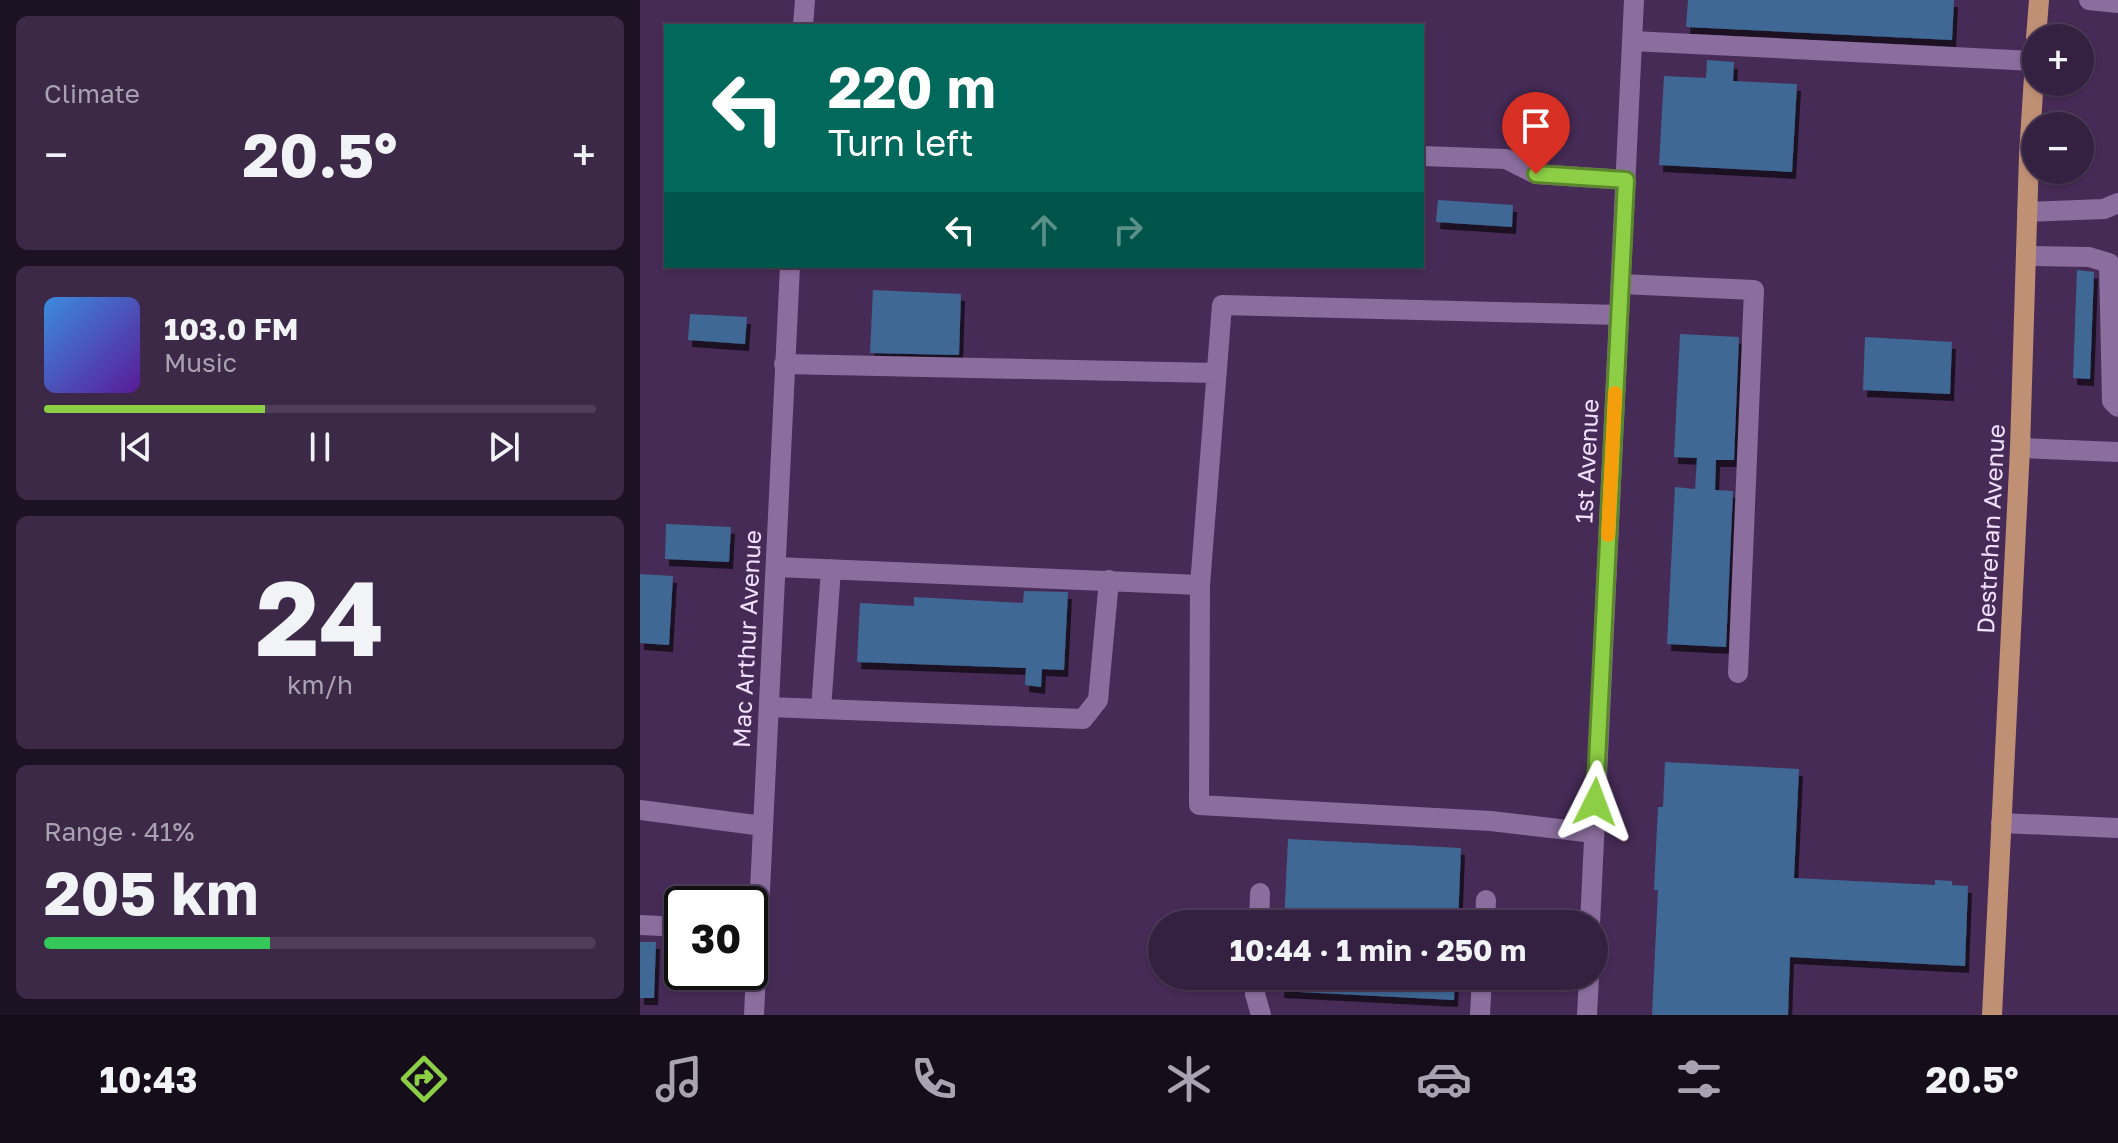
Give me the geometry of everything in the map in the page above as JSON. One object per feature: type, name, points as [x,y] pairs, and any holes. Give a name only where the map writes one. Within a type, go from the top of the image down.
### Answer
[{"type":"main road","points":[[2037,24],[2039,0]]},
{"type":"main road","name":"Destrehan Avenue","points":[[1992,1015],[2020,448],[2033,96]]},
{"type":"street","points":[[803,24],[805,0]]},
{"type":"street","name":"1st Avenue","points":[[1591,910],[1634,0]]},
{"type":"street","points":[[2089,0],[2118,3]]},
{"type":"street","points":[[1632,41],[2022,60]]},
{"type":"street","points":[[1424,156],[1506,159],[1536,174],[1626,180]]},
{"type":"street","points":[[2027,212],[2104,209],[2118,203]]},
{"type":"street","points":[[2026,256],[2089,257],[2109,263],[2112,401],[2118,407]]},
{"type":"street","name":"Mac Arthur Avenue","points":[[758,886],[790,268]]},
{"type":"street","points":[[1621,284],[1754,290],[1738,673]]},
{"type":"street","points":[[1594,833],[1491,821],[1199,805],[1200,585],[1222,305],[1619,315]]},
{"type":"street","points":[[784,364],[1216,373]]},
{"type":"street","points":[[2020,448],[2118,452]]},
{"type":"street","points":[[776,567],[1200,585]]},
{"type":"street","points":[[821,709],[831,569]]},
{"type":"street","points":[[769,707],[1083,719],[1098,700],[1109,580]]},
{"type":"street","points":[[640,810],[763,826]]},
{"type":"street","points":[[2001,823],[2118,828]]},
{"type":"street","points":[[1259,910],[1260,893]]},
{"type":"street","points":[[1486,900],[1486,910]]},
{"type":"street","points":[[640,925],[664,926]]},
{"type":"street","name":"Mac Arthur Avenue","points":[[754,990],[754,1015]]},
{"type":"street","points":[[1255,990],[1261,1015]]},
{"type":"street","points":[[1480,1015],[1481,990]]},
{"type":"street","points":[[1587,1015],[1588,990]]},
{"type":"building","points":[[1688,0],[1954,0],[1952,40],[1686,27]]},
{"type":"building","points":[[1707,60],[1734,62],[1733,81],[1797,84],[1792,172],[1659,165],[1664,76],[1706,78]]},
{"type":"building","points":[[1438,200],[1513,205],[1512,227],[1436,222]]},
{"type":"building","points":[[2077,270],[2094,272],[2090,379],[2073,378]]},
{"type":"building","points":[[873,290],[961,294],[959,355],[870,353]]},
{"type":"building","points":[[690,314],[747,317],[745,344],[688,340]]},
{"type":"building","points":[[1680,334],[1739,337],[1734,460],[1716,460],[1715,490],[1733,491],[1726,647],[1667,644],[1675,487],[1695,489],[1697,458],[1674,457]]},
{"type":"building","points":[[1865,337],[1952,342],[1950,394],[1863,390]]},
{"type":"building","points":[[666,524],[731,527],[729,562],[665,559]]},
{"type":"building","points":[[640,574],[673,576],[669,645],[640,643]]},
{"type":"building","points":[[1024,591],[1068,592],[1064,670],[1042,669],[1041,687],[1025,685],[1026,668],[857,662],[860,603],[914,606],[914,597],[1023,603]]},
{"type":"building","points":[[1665,762],[1799,769],[1794,878],[1935,885],[1935,880],[1968,886],[1965,966],[1790,957],[1788,1015],[1652,1015],[1658,807],[1663,807]]},
{"type":"building","points":[[1288,839],[1461,848],[1459,910],[1285,910]]},
{"type":"building","points":[[640,942],[656,942],[654,998],[640,998]]},
{"type":"building","points":[[1280,990],[1454,990],[1454,1000]]},
{"type":"slow traffic","points":[[1608,535],[1615,393]]},
{"type":"route","points":[[1536,174],[1626,180],[1595,802]]}]
